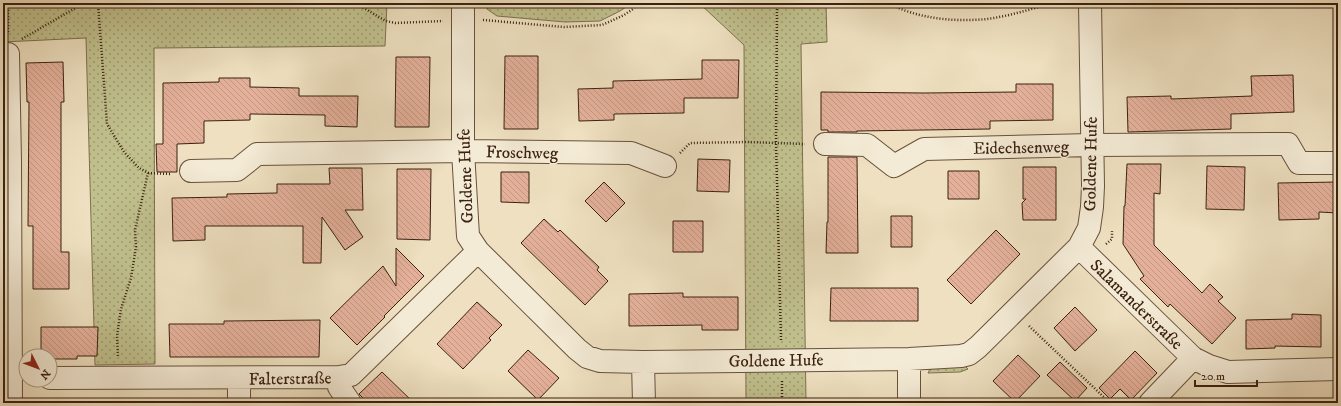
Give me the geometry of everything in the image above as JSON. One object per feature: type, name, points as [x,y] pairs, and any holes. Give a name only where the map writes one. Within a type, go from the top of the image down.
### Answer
[{"type":"street","name":"Goldene Hufe","points":[[463,12],[463,151],[468,236],[478,251],[577,349],[587,356],[600,361],[644,362],[909,359],[961,356],[969,354],[1086,253],[1092,207],[1090,3]]},
{"type":"street","points":[[8,50],[7,162],[13,378],[11,403]]},
{"type":"street","name":"Eidechsenweg","points":[[825,144],[867,145],[894,166],[924,149],[1091,145],[1288,144],[1300,163],[1338,163]]},
{"type":"street","name":"Froschweg","points":[[191,171],[237,170],[257,154],[463,151],[631,153],[665,166]]},
{"type":"street","name":"Falterstraße","points":[[58,378],[339,377],[351,375],[364,364],[478,251]]},
{"type":"street","name":"Salamanderstraße","points":[[1086,253],[1193,358],[1209,366],[1228,372],[1338,369]]},
{"type":"street","points":[[1150,403],[1193,358]]},
{"type":"street","points":[[909,359],[909,403]]},
{"type":"street","points":[[644,362],[644,403]]},
{"type":"street","points":[[339,377],[339,387],[350,403]]},
{"type":"street","points":[[239,378],[239,403]]},
{"type":"path","points":[[8,3],[8,50]]},
{"type":"path","points":[[8,50],[84,3]]},
{"type":"path","points":[[98,3],[107,124],[124,152],[139,168],[148,173],[135,230],[136,247],[130,278],[121,309],[117,336],[119,379]]},
{"type":"path","points":[[355,3],[386,21],[395,23],[463,12],[496,20],[564,27],[602,25],[624,15],[638,3]]},
{"type":"path","points":[[777,3],[776,143],[782,403]]},
{"type":"path","points":[[888,3],[922,15],[956,21],[988,19],[1053,3]]},
{"type":"path","points":[[1169,3],[1198,6],[1238,7],[1267,3]]},
{"type":"path","points":[[665,166],[690,143],[746,142],[825,144]]},
{"type":"path","points":[[1086,253],[1112,239],[1112,231]]},
{"type":"path","points":[[1027,324],[1110,403]]},
{"type":"green space","points":[[3,3],[387,3],[385,46],[154,48],[155,364],[95,365],[86,38],[3,42]]},
{"type":"green space","points":[[488,3],[632,3],[600,21],[565,22],[497,16],[487,9]]},
{"type":"green space","points":[[699,3],[826,3],[827,42],[801,44],[806,403],[746,403],[744,45]]},
{"type":"green space","points":[[963,364],[968,369],[960,372],[928,373],[930,369]]},
{"type":"building","points":[[505,56],[538,56],[538,129],[504,129]]},
{"type":"building","points":[[396,57],[430,57],[429,127],[395,127]]},
{"type":"building","points":[[702,60],[739,60],[738,98],[684,98],[684,113],[614,114],[614,120],[579,121],[578,89],[613,88],[613,81],[702,79]]},
{"type":"building","points":[[63,62],[64,102],[61,102],[61,252],[69,252],[69,289],[33,289],[33,226],[28,226],[29,102],[27,102],[26,63]]},
{"type":"building","points":[[1293,75],[1294,112],[1231,114],[1231,129],[1128,132],[1127,97],[1171,96],[1171,99],[1252,96],[1251,76]]},
{"type":"building","points":[[219,78],[250,78],[250,87],[299,88],[299,96],[358,96],[357,127],[325,126],[325,115],[250,114],[250,120],[204,121],[204,143],[177,144],[177,172],[157,172],[156,144],[163,144],[163,83],[219,82]]},
{"type":"building","points":[[1016,84],[1053,84],[1053,120],[990,121],[990,129],[857,132],[828,132],[828,130],[821,130],[821,92],[1016,92]]},
{"type":"building","points":[[828,157],[857,157],[858,253],[826,253],[828,222]]},
{"type":"building","points":[[698,159],[730,160],[729,192],[697,191]]},
{"type":"building","points":[[1127,164],[1161,164],[1160,194],[1154,193],[1154,245],[1202,293],[1210,284],[1223,297],[1218,301],[1236,318],[1212,344],[1170,304],[1168,307],[1140,279],[1144,276],[1123,244]]},
{"type":"building","points":[[1207,166],[1245,167],[1244,210],[1206,209]]},
{"type":"building","points":[[1023,167],[1056,167],[1056,220],[1023,220],[1022,203],[1026,199],[1023,199]]},
{"type":"building","points":[[329,168],[362,168],[363,210],[345,210],[363,237],[345,250],[322,217],[321,263],[303,263],[303,226],[205,226],[205,240],[173,241],[172,198],[227,197],[227,194],[277,193],[277,184],[330,184]]},
{"type":"building","points":[[397,169],[431,169],[430,240],[397,239]]},
{"type":"building","points":[[948,171],[979,171],[979,199],[948,199]]},
{"type":"building","points":[[501,172],[529,172],[529,203],[501,202]]},
{"type":"building","points":[[604,182],[625,203],[606,222],[585,201]]},
{"type":"building","points":[[1338,182],[1338,213],[1319,212],[1319,219],[1279,220],[1278,183]]},
{"type":"building","points":[[891,216],[912,216],[912,247],[891,247]]},
{"type":"building","points":[[544,219],[558,232],[560,230],[599,267],[597,270],[608,281],[585,305],[521,243]]},
{"type":"building","points":[[673,221],[703,221],[703,252],[673,252]]},
{"type":"building","points":[[996,230],[1020,254],[971,304],[947,280]]},
{"type":"building","points":[[396,248],[424,276],[357,345],[330,318],[383,266],[396,286]]},
{"type":"building","points":[[831,288],[918,288],[918,321],[830,321]]},
{"type":"building","points":[[683,293],[683,297],[738,297],[738,330],[702,330],[702,325],[629,326],[629,294]]},
{"type":"building","points":[[477,302],[502,325],[489,338],[491,340],[463,369],[437,344]]},
{"type":"building","points":[[1075,307],[1097,330],[1075,351],[1054,328]]},
{"type":"building","points":[[1292,314],[1321,315],[1321,347],[1275,346],[1275,348],[1246,349],[1246,320],[1292,319]]},
{"type":"building","points":[[320,320],[319,357],[170,357],[169,324],[224,324],[224,321]]},
{"type":"building","points":[[41,327],[98,327],[97,356],[77,356],[77,359],[58,359],[58,348],[41,348]]},
{"type":"building","points":[[528,350],[559,378],[538,400],[508,371]]},
{"type":"building","points":[[1135,351],[1157,373],[1131,400],[1120,389],[1110,399],[1099,388]]},
{"type":"building","points":[[1018,355],[1040,376],[1015,402],[993,381]]},
{"type":"building","points":[[1060,362],[1087,388],[1075,401],[1047,375]]},
{"type":"building","points":[[382,372],[414,403],[368,403],[359,394]]}]
